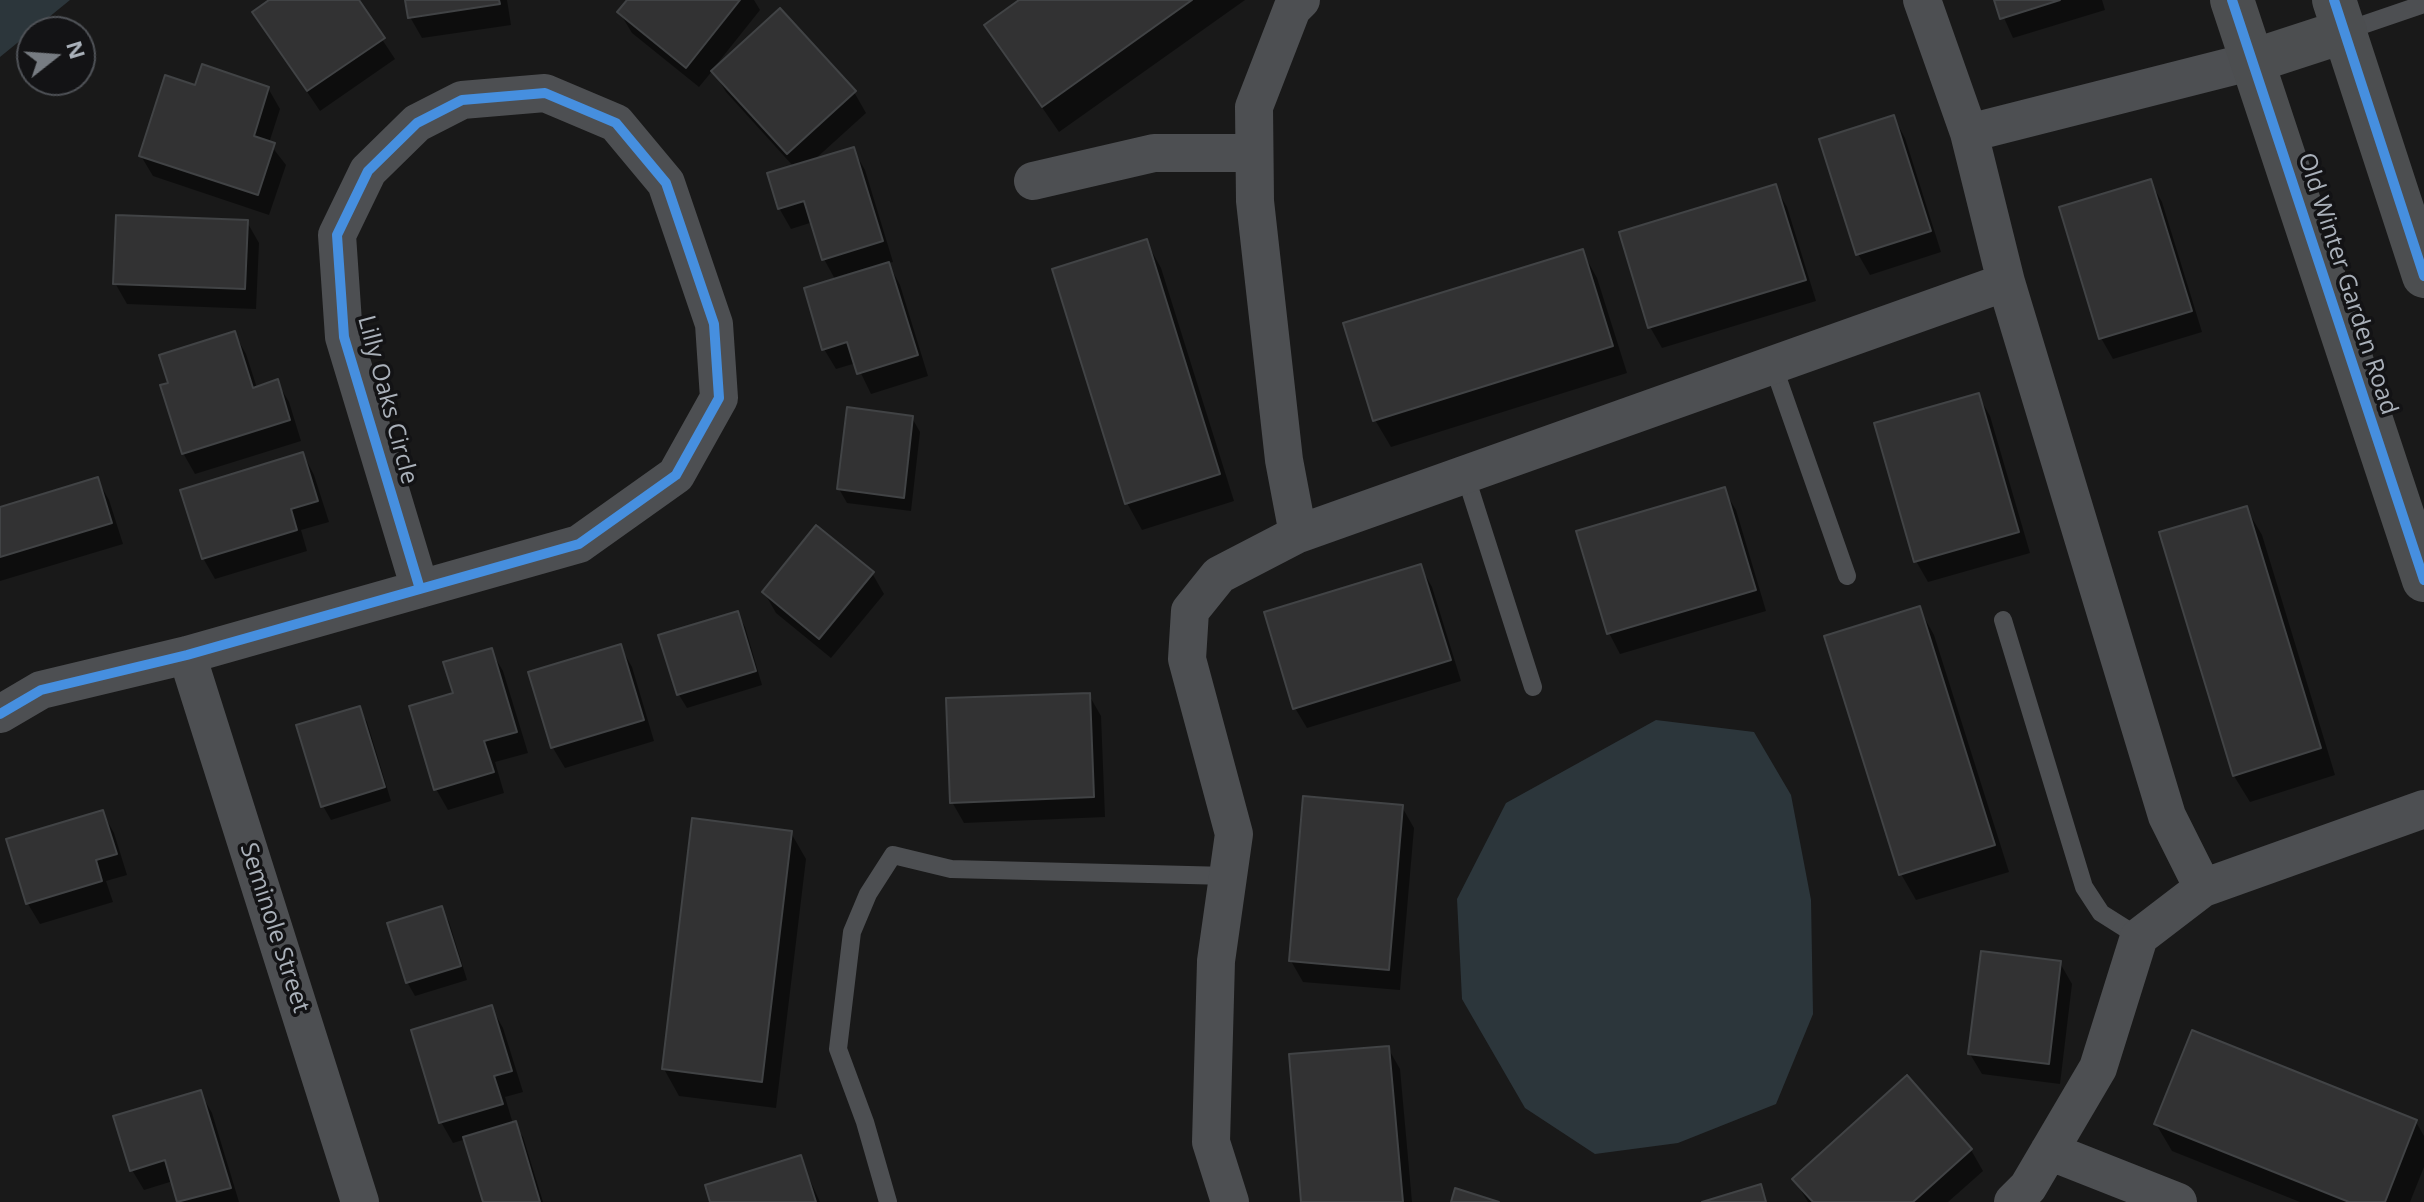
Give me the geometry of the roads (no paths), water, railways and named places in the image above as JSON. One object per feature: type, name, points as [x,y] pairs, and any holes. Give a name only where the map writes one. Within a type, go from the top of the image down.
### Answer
[{"type":"main road","name":"Old Winter Garden Road","points":[[2232,0],[2424,580]]},
{"type":"main road","points":[[2253,61],[2340,16],[2424,276]]},
{"type":"street","points":[[1298,534],[1282,445],[1255,201],[1254,107],[1292,9],[1301,0]]},
{"type":"street","points":[[1922,0],[1969,133],[2006,282],[2167,816],[2203,888]]},
{"type":"street","points":[[1969,133],[2253,61]]},
{"type":"street","name":"Lilly Oaks Circle","points":[[0,714],[41,690],[187,655],[579,544],[676,475],[719,398],[714,324],[666,183],[616,123],[545,93],[462,100],[417,123],[368,171],[337,235],[344,337],[420,589]]},
{"type":"street","points":[[1033,181],[1154,153],[1254,153]]},
{"type":"street","points":[[1230,1202],[1211,1142],[1216,961],[1234,834],[1187,659],[1190,611],[1219,575],[1298,534],[2006,282]]},
{"type":"street","name":"Seminole Street","points":[[187,655],[360,1202]]},
{"type":"street","points":[[2013,1202],[2028,1187],[2098,1068],[2139,937],[2203,888],[2424,809]]},
{"type":"street","points":[[2049,1151],[2178,1202]]},
{"type":"lane","points":[[2340,16],[2424,4]]},
{"type":"lane","points":[[1773,365],[1847,576]]},
{"type":"lane","points":[[1465,474],[1533,687]]},
{"type":"lane","points":[[2003,620],[2084,887],[2101,913],[2139,937]]},
{"type":"lane","points":[[888,1202],[865,1122],[838,1049],[852,932],[868,894],[893,855],[951,869],[1228,876]]}]
